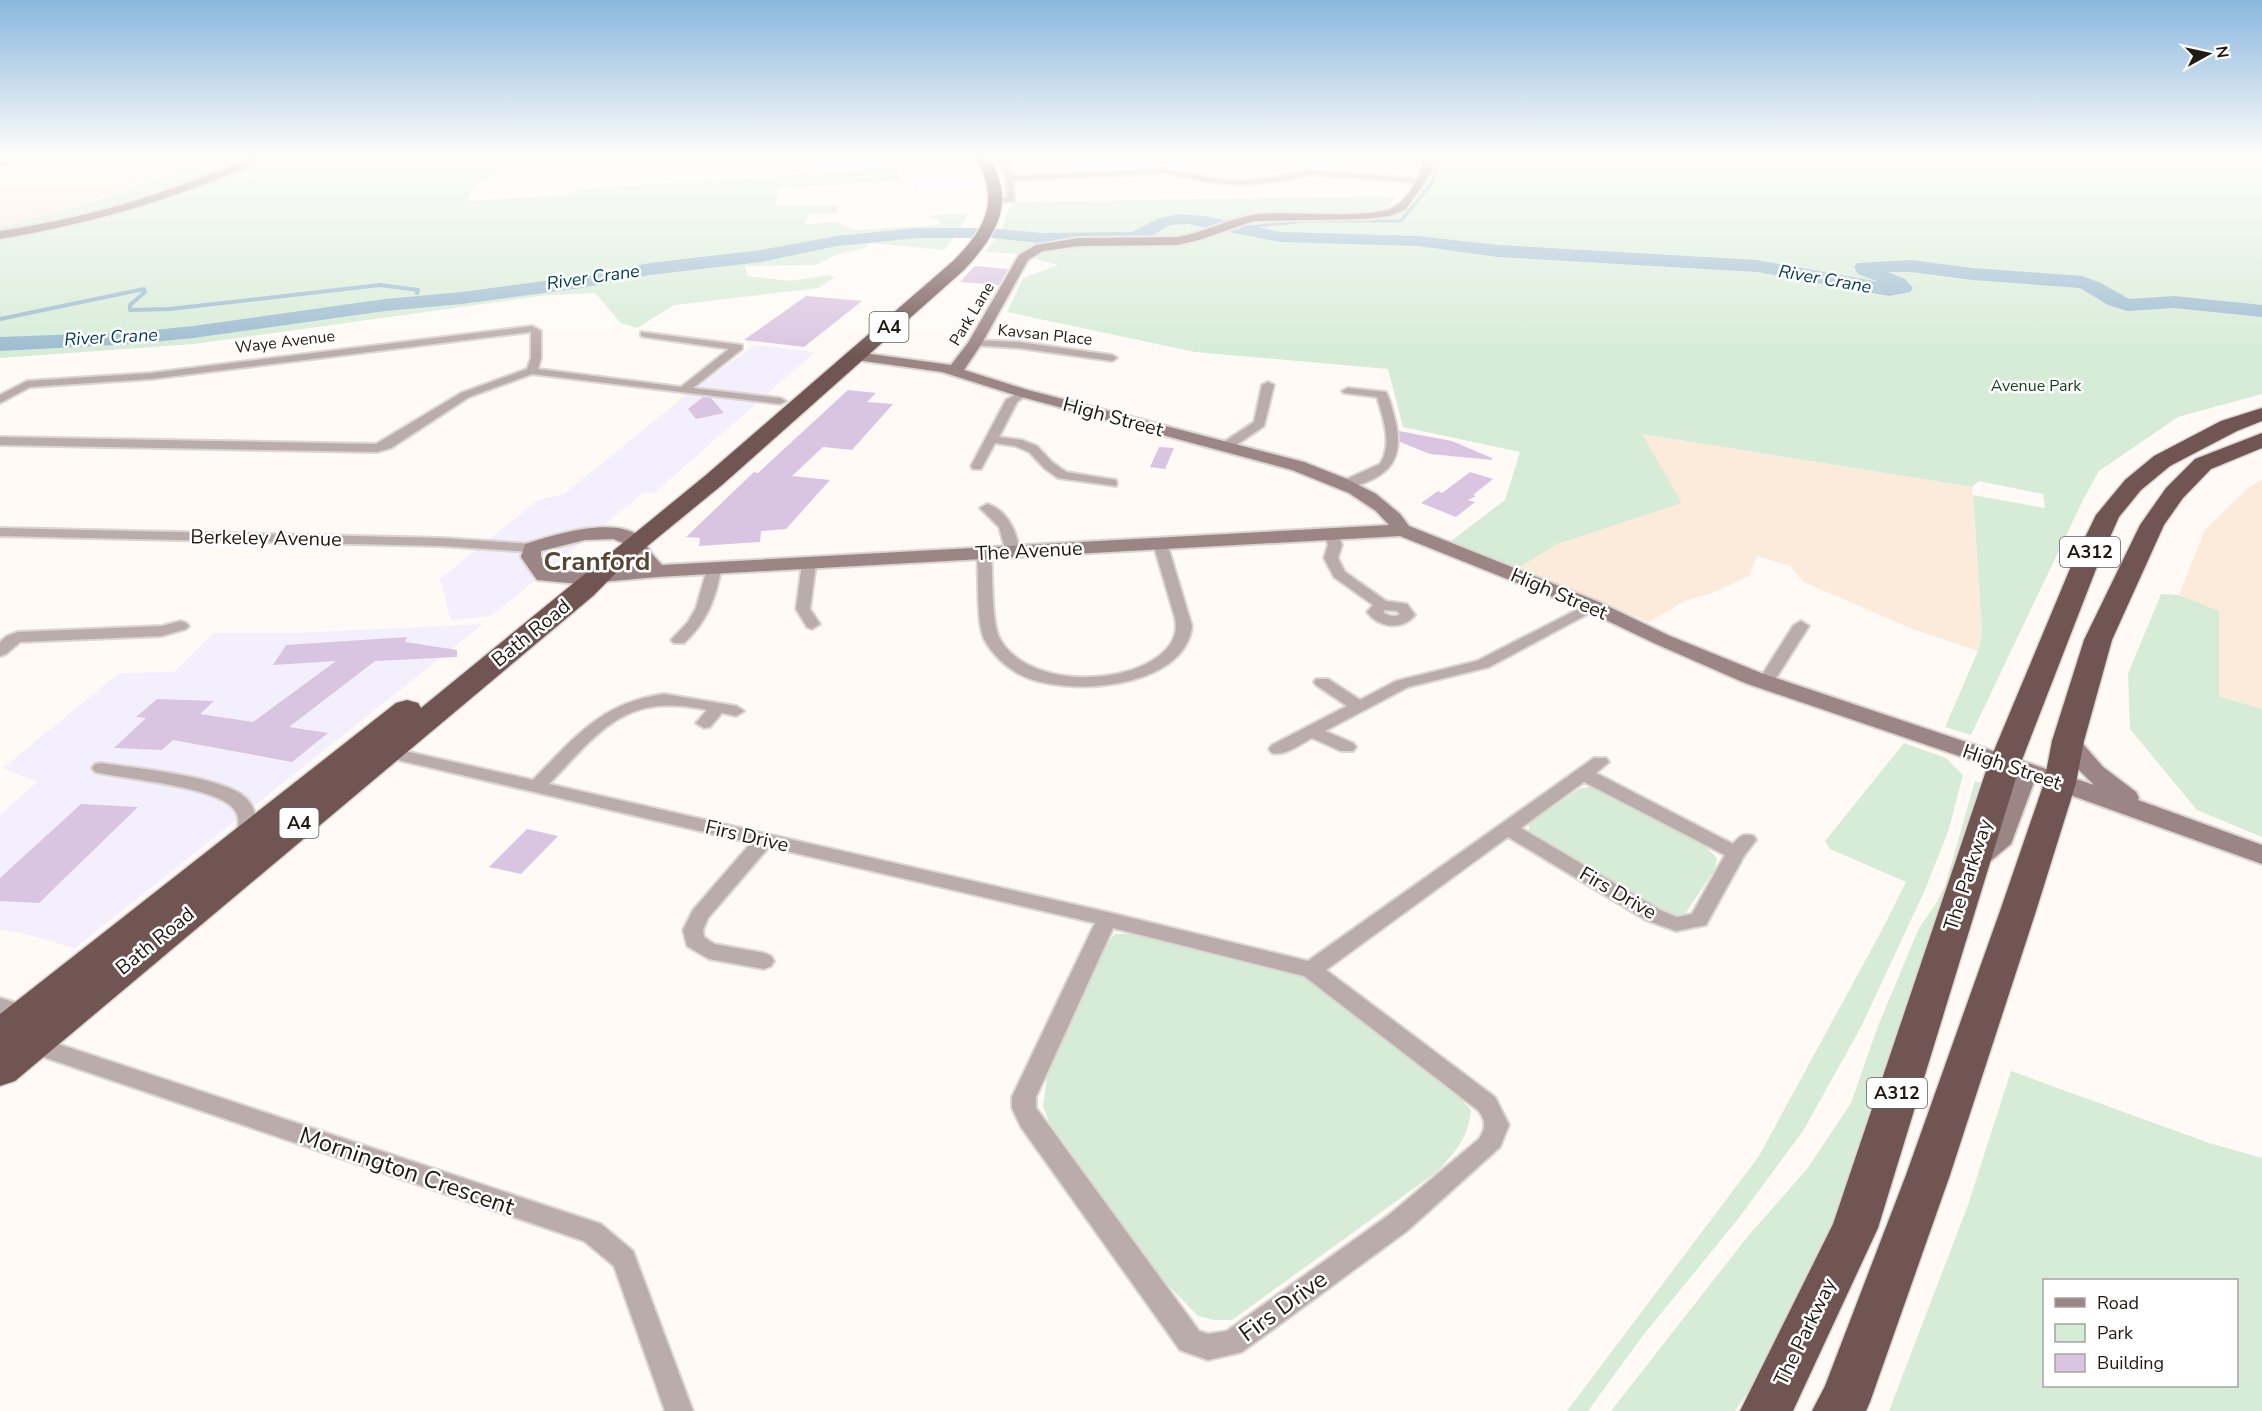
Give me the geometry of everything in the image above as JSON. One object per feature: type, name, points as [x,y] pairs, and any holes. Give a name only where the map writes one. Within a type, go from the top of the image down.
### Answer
[{"type":"highway","name":"Bath Road","points":[[0,1069],[14,1025],[552,593],[568,575],[714,480],[788,405],[945,262],[977,236],[980,224]]},
{"type":"highway","name":"Bath Road","points":[[788,405],[856,356],[958,266],[986,224]]},
{"type":"highway","name":"The Parkway","points":[[1766,1411],[1855,1228],[1971,864],[2015,768],[2085,564],[2108,515],[2133,485],[2162,461],[2229,426],[2262,414]]},
{"type":"highway","name":"A312","points":[[1838,1411],[1844,1402],[1928,1175],[2060,783],[2068,741],[2098,640],[2152,525],[2174,493],[2203,464],[2262,440]]},
{"type":"highway","name":"Bath Road","points":[[14,1025],[387,752],[584,590],[568,575]]},
{"type":"street","points":[[0,235],[62,224]]},
{"type":"street","name":"Park Lane","points":[[953,371],[960,366],[975,344],[1023,258],[1040,248],[1079,242],[1177,241],[1195,238],[1232,224]]},
{"type":"street","name":"Waye Avenue","points":[[0,400],[27,384],[151,376],[525,329],[536,331],[535,366],[531,371]]},
{"type":"street","points":[[645,334],[738,346],[737,350],[684,390]]},
{"type":"street","name":"Kavsan Place","points":[[975,344],[1019,345],[1112,358]]},
{"type":"street","name":"High Street","points":[[856,356],[953,371],[1023,393],[1298,466],[1346,485],[1387,512],[1402,530],[1592,606],[1663,640],[1765,683],[2159,816],[2262,855]]},
{"type":"street","points":[[0,441],[377,448],[387,445],[465,395],[515,374],[531,371],[788,405]]},
{"type":"street","points":[[1225,447],[1260,424],[1268,385]]},
{"type":"street","points":[[1346,485],[1383,467],[1391,454],[1391,433],[1382,394],[1348,391]]},
{"type":"street","points":[[977,466],[1012,400],[1023,393]]},
{"type":"street","points":[[991,439],[1018,443],[1033,449],[1059,473],[1111,483]]},
{"type":"street","points":[[987,508],[999,516],[1007,526],[1013,552]]},
{"type":"street","name":"The Avenue","points":[[568,575],[809,564],[1402,530]]},
{"type":"street","name":"Berkeley Avenue","points":[[0,532],[451,542],[532,548],[581,536],[627,538]]},
{"type":"street","points":[[1331,533],[1335,545],[1331,558],[1339,574],[1382,605]]},
{"type":"street","points":[[627,538],[657,572]]},
{"type":"street","points":[[984,553],[991,638],[1006,659],[1030,674],[1061,681],[1096,684],[1122,679],[1158,665],[1178,647],[1184,627],[1160,543]]},
{"type":"street","points":[[532,548],[531,557],[568,575]]},
{"type":"street","points":[[809,564],[803,609],[812,624]]},
{"type":"street","points":[[679,640],[689,632],[702,614],[714,569]]},
{"type":"street","points":[[1278,748],[1410,681],[1465,671],[1483,664],[1592,606]]},
{"type":"street","points":[[0,651],[12,639],[18,637],[162,631],[181,626]]},
{"type":"street","points":[[1765,683],[1801,626]]},
{"type":"street","points":[[1322,682],[1358,706]]},
{"type":"street","points":[[535,788],[605,719],[624,708],[663,699],[736,711]]},
{"type":"street","points":[[704,723],[718,708]]},
{"type":"street","points":[[1311,731],[1347,747]]},
{"type":"street","points":[[2068,741],[2104,782],[2159,816]]},
{"type":"street","name":"Firs Drive","points":[[387,752],[1107,919],[1311,970],[1487,1104],[1497,1119],[1496,1134],[1487,1146],[1398,1223],[1232,1343],[1208,1347],[1190,1341],[1029,1120],[1024,1108],[1024,1097],[1107,919]]},
{"type":"street","points":[[1311,970],[1600,762]]},
{"type":"street","points":[[101,768],[232,796],[247,813],[248,821],[241,842]]},
{"type":"street","name":"Firs Drive","points":[[1507,828],[1653,915],[1676,924],[1699,920],[1742,847],[1583,774]]},
{"type":"street","points":[[240,804],[265,811],[279,812]]},
{"type":"street","points":[[764,840],[700,915],[693,930],[694,941],[709,951],[764,962]]},
{"type":"street","name":"Mornington Crescent","points":[[14,1025],[592,1233],[624,1259],[679,1411]]},
{"type":"shaded area","points":[[755,345],[815,352],[654,493],[643,493],[491,616],[451,620],[440,579],[538,500],[564,494],[691,391]]},
{"type":"shaded area","points":[[1641,434],[1972,487],[1982,633],[1978,651],[1910,628],[1804,582],[1790,566],[1757,556],[1749,576],[1712,593],[1685,601],[1649,622],[1517,569],[1557,544],[1682,503]]},
{"type":"shaded area","points":[[2262,480],[2262,709],[2219,696],[2219,612],[2179,595],[2205,530],[2248,488]]},
{"type":"shaded area","points":[[483,624],[75,948],[18,932],[0,930],[0,815],[37,782],[3,768],[119,673],[174,672],[213,633],[297,633]]},
{"type":"green space","points":[[9,224],[43,224],[0,231],[0,226]]},
{"type":"green space","points":[[65,224],[840,224],[854,230],[963,224],[944,250],[870,243],[864,248],[835,255],[815,265],[745,266],[748,276],[791,281],[829,275],[835,277],[818,288],[674,305],[637,328],[621,323],[595,293],[548,295],[194,344],[0,358],[0,236]]},
{"type":"green space","name":"Avenue Park","points":[[1003,224],[2262,224],[2262,394],[2178,417],[2099,471],[1971,735],[1945,727],[1978,651],[1982,633],[1973,495],[2045,508],[2043,494],[1979,481],[1972,487],[1642,434],[1682,503],[1557,544],[1517,569],[1451,541],[1505,500],[1520,452],[1403,427],[1388,369],[1195,352],[1007,312],[1023,278],[1058,265],[1025,254],[985,252]]},
{"type":"green space","points":[[2161,594],[2179,595],[2219,611],[2219,696],[2262,709],[2262,837],[2197,810],[2130,729],[2128,674]]},
{"type":"green space","points":[[1904,743],[1946,758],[1963,775],[1949,829],[1925,890],[1861,1027],[1803,1131],[1738,1219],[1641,1338],[1588,1411],[1567,1411],[1759,1156],[1882,930],[1906,882],[1830,849],[1825,841]]},
{"type":"green space","points":[[1975,781],[1982,783],[1903,1052],[1831,1242],[1771,1358],[1735,1411],[1611,1411],[1748,1236],[1807,1169],[1851,1103],[1878,1026],[1919,928],[1945,886]]},
{"type":"green space","points":[[1593,787],[1605,791],[1702,843],[1717,858],[1715,869],[1685,914],[1674,915],[1661,911],[1539,841],[1529,832],[1529,824],[1580,788]]},
{"type":"green space","points":[[1115,934],[1130,934],[1300,973],[1438,1074],[1471,1110],[1467,1129],[1460,1144],[1438,1171],[1232,1320],[1214,1320],[1198,1316],[1163,1280],[1049,1122],[1043,1106],[1048,1070],[1107,943]]},
{"type":"green space","points":[[2011,1071],[2209,1143],[2262,1158],[2262,1411],[1889,1411],[1968,1205]]},
{"type":"building","points":[[975,266],[1008,269],[999,285],[960,282]]},
{"type":"building","points":[[806,296],[862,301],[804,347],[744,340]]},
{"type":"building","points":[[848,390],[876,393],[867,402],[893,404],[852,450],[823,447],[792,476],[830,480],[786,529],[761,531],[760,542],[699,546],[700,538],[686,537],[754,472],[758,473]]},
{"type":"building","points":[[703,397],[711,398],[724,413],[696,419],[688,409]]},
{"type":"building","points":[[1399,431],[1452,441],[1492,458],[1492,460],[1430,454],[1400,442]]},
{"type":"building","points":[[1159,447],[1174,448],[1165,469],[1150,467]]},
{"type":"building","points":[[1470,472],[1493,479],[1473,495],[1476,496],[1468,500],[1475,502],[1456,517],[1421,503],[1438,491],[1442,493]]},
{"type":"building","points":[[407,637],[405,642],[457,650],[457,657],[375,661],[289,727],[328,733],[292,762],[173,740],[162,750],[114,748],[146,718],[136,717],[157,699],[214,701],[200,714],[253,722],[336,661],[273,665],[286,645]]},
{"type":"building","points":[[81,804],[138,807],[39,903],[0,901],[0,878]]},
{"type":"building","points":[[527,829],[558,836],[521,874],[489,867]]},
{"type":"waterway","name":"River Crane","points":[[0,344],[134,338],[193,332],[385,305],[462,298],[581,282],[650,269],[761,256],[837,241],[917,233],[991,233],[1041,238],[1133,237],[1158,224]]},
{"type":"waterway","points":[[1237,228],[1278,224]]},
{"type":"waterway","name":"River Crane","points":[[1227,226],[1280,237],[1418,241],[1498,251],[1757,266],[1889,290],[1903,288],[1898,283],[1865,270],[1864,267],[1911,266],[1973,274],[2082,282],[2127,305],[2174,302],[2262,311]]},
{"type":"waterway","points":[[0,319],[144,289],[145,292],[130,305],[130,310],[170,309],[380,285],[418,290],[417,293]]},
{"type":"district","name":"Cranford","points":[[597,561]]}]
